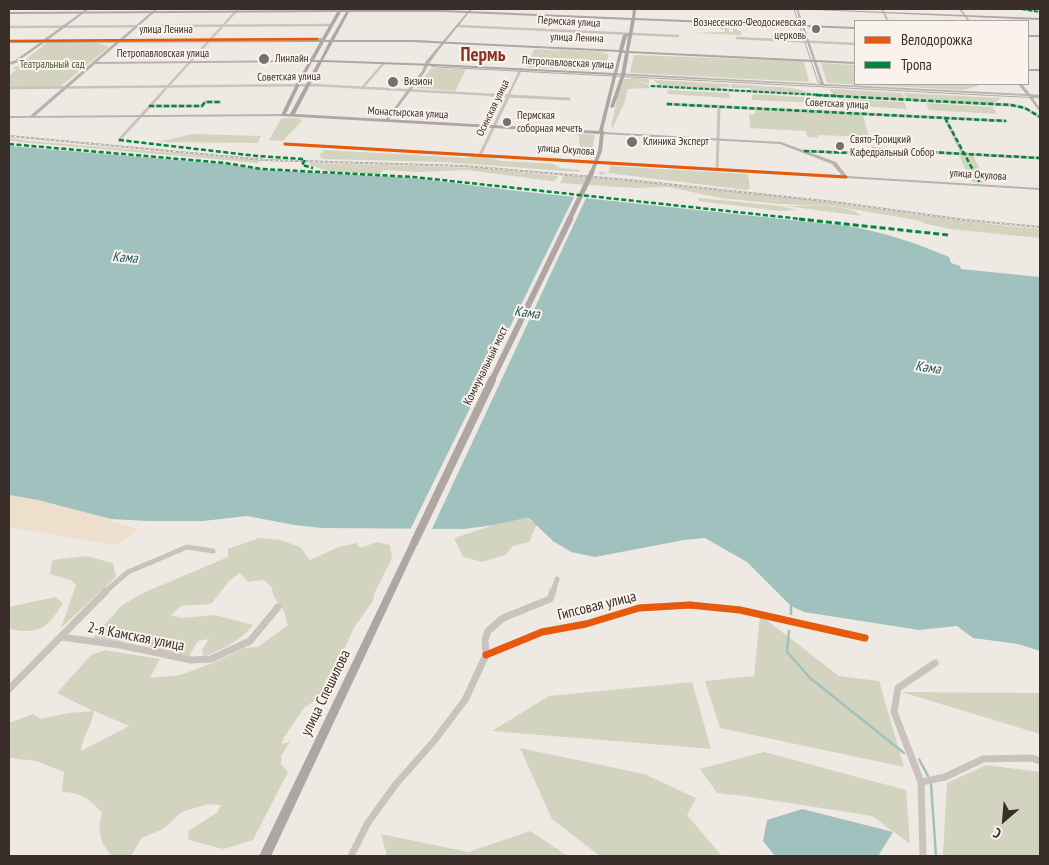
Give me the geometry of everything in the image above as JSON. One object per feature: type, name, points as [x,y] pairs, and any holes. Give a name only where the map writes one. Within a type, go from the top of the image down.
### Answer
[{"type":"main road","points":[[12,64],[88,9]]},
{"type":"main road","points":[[31,117],[157,9]]},
{"type":"main road","points":[[629,34],[625,35],[601,130],[602,133],[607,130],[609,116],[623,75],[635,9]]},
{"type":"main road","points":[[795,9],[883,10],[1040,19]]},
{"type":"main road","points":[[795,9],[793,15],[808,42],[816,84]]},
{"type":"main road","points":[[795,9],[803,42],[823,85]]},
{"type":"main road","points":[[960,9],[968,20]]},
{"type":"main road","points":[[9,13],[236,10],[470,10],[854,28]]},
{"type":"main road","points":[[281,115],[340,10]]},
{"type":"main road","points":[[292,115],[349,10]]},
{"type":"main road","points":[[386,121],[428,62],[470,10]]},
{"type":"main road","points":[[332,25],[341,25]]},
{"type":"main road","name":"улица Ленина","points":[[9,41],[416,39],[445,42]]},
{"type":"main road","name":"улица Ленина","points":[[333,40],[445,42],[854,62]]},
{"type":"main road","points":[[432,63],[445,42]]},
{"type":"main road","name":"Петропавловская улица","points":[[95,63],[322,61],[440,65],[1040,96]]},
{"type":"main road","points":[[427,65],[432,63],[440,65]]},
{"type":"main road","points":[[1021,85],[1040,110]]},
{"type":"main road","name":"Монастырская улица","points":[[9,117],[292,115],[781,143],[834,164],[846,177]]},
{"type":"main road","name":"Коммунальный мост","points":[[414,543],[592,172],[602,133]]},
{"type":"main road","name":"улица Окулова","points":[[846,177],[1040,189]]},
{"type":"main road","name":"улица Спешилова","points":[[264,856],[414,543]]},
{"type":"street","points":[[1022,9],[1040,12]]},
{"type":"street","points":[[119,140],[236,10]]},
{"type":"street","points":[[9,27],[332,25]]},
{"type":"street","name":"Пермская улица","points":[[458,26],[678,36]]},
{"type":"street","points":[[737,38],[854,44]]},
{"type":"street","points":[[362,88],[383,64]]},
{"type":"street","name":"Осинская улица","points":[[480,155],[522,70]]},
{"type":"street","name":"Советская улица","points":[[9,88],[308,85],[569,99]]},
{"type":"street","points":[[650,86],[1016,105],[1040,117]]},
{"type":"street","points":[[149,106],[202,106],[205,102],[220,102]]},
{"type":"street","name":"Советская улица","points":[[667,104],[1006,121]]},
{"type":"street","points":[[717,170],[719,107]]},
{"type":"street","points":[[945,118],[963,154]]},
{"type":"street","name":"улица Окулова","points":[[285,144],[846,177]]},
{"type":"street","name":"Монастырская улица","points":[[804,151],[875,154],[873,149],[1040,158]]},
{"type":"street","points":[[9,689],[43,652],[61,637],[117,580],[128,572],[187,547],[213,551]]},
{"type":"street","points":[[351,856],[368,824],[396,784],[434,741],[465,700],[486,655],[485,640],[488,631],[503,618],[550,599],[557,579]]},
{"type":"street","name":"Гипсовая улица","points":[[486,655],[542,632],[586,624],[639,608],[690,605],[740,610],[865,638]]},
{"type":"street","name":"2-я Камская улица","points":[[61,637],[120,645],[192,660],[211,659],[250,641],[278,607]]},
{"type":"street","points":[[923,856],[921,782],[894,712],[898,688],[935,663]]},
{"type":"street","points":[[921,782],[946,778],[983,759],[1032,758],[1040,761]]},
{"type":"green space","points":[[709,23],[792,26],[794,28],[735,26],[729,27],[729,32],[733,32],[733,29],[737,28],[737,30],[741,31],[741,35],[690,33],[725,32],[724,25],[723,29],[720,29],[720,25],[709,25]]},
{"type":"green space","name":"Театральный сад","points":[[46,43],[98,43],[109,47],[60,87],[9,87],[9,76],[17,69],[12,69]]},
{"type":"green space","points":[[534,49],[609,52],[598,53],[609,54],[604,70],[527,67]]},
{"type":"green space","points":[[634,55],[801,61],[804,62],[809,82],[632,73],[630,72]]},
{"type":"green space","points":[[821,63],[854,65],[854,84],[827,83]]},
{"type":"green space","points":[[430,69],[466,69],[455,91],[417,88]]},
{"type":"green space","points":[[624,79],[649,79],[649,84],[634,80],[649,85],[650,88],[628,89],[624,104],[613,127],[611,127],[618,93]]},
{"type":"green space","points":[[653,80],[728,84],[731,88],[717,86],[727,89],[662,87]]},
{"type":"green space","points":[[730,84],[766,86],[754,88],[786,87],[818,95],[732,88]]},
{"type":"green space","points":[[866,85],[979,86],[963,90]]},
{"type":"green space","points":[[829,89],[902,93],[905,98],[833,94]]},
{"type":"green space","points":[[668,90],[729,93],[730,98],[667,94]]},
{"type":"green space","points":[[904,93],[1001,98],[993,104],[906,98]]},
{"type":"green space","points":[[752,95],[817,98],[818,103],[752,100]]},
{"type":"green space","points":[[838,100],[904,102],[907,109],[840,105]]},
{"type":"green space","points":[[926,103],[993,107],[997,114],[929,110]]},
{"type":"green space","points":[[755,110],[863,115],[869,137],[818,135],[818,138],[807,137],[806,131],[750,128],[749,114],[755,114]]},
{"type":"green space","points":[[300,118],[302,121],[283,141],[269,140],[281,119]]},
{"type":"green space","points":[[574,133],[595,135],[591,155],[580,155],[579,136]]},
{"type":"green space","points":[[192,134],[261,136],[258,143],[159,142]]},
{"type":"green space","points":[[9,138],[260,160],[257,163],[9,141]]},
{"type":"green space","points":[[324,150],[468,158],[486,157],[502,161],[554,164],[560,168],[580,170],[579,172],[442,162],[324,159],[319,156]]},
{"type":"green space","points":[[959,156],[973,156],[988,183],[972,182]]},
{"type":"green space","points":[[306,164],[477,168],[558,176],[555,181],[551,181],[467,170],[419,172],[383,170],[380,174],[331,172]]},
{"type":"green space","points":[[611,166],[748,174],[750,188],[746,190],[608,173]]},
{"type":"green space","points":[[600,171],[608,173],[601,175],[599,173]]},
{"type":"green space","points":[[564,175],[760,194],[1040,229],[1040,238],[950,229],[917,220],[833,206],[779,204],[720,198],[668,187],[635,188],[560,183]]},
{"type":"green space","points":[[699,198],[780,206],[797,210],[780,211],[698,201]]},
{"type":"green space","points":[[786,206],[838,207],[856,212],[861,216]]},
{"type":"green space","points":[[526,518],[537,524],[529,542],[513,546],[505,555],[482,562],[463,557],[454,538],[494,525]]},
{"type":"green space","points":[[259,538],[281,540],[300,547],[310,560],[339,547],[357,543],[359,547],[363,547],[377,542],[390,545],[392,558],[374,594],[373,601],[355,626],[323,695],[304,708],[283,739],[282,744],[290,742],[281,756],[281,764],[288,772],[253,840],[223,849],[189,840],[188,831],[218,812],[221,805],[208,804],[182,812],[163,829],[142,838],[131,856],[112,856],[102,841],[100,825],[102,813],[84,797],[74,793],[62,792],[64,772],[36,761],[9,758],[9,723],[33,714],[41,719],[68,713],[93,711],[57,693],[91,655],[105,650],[160,659],[150,678],[180,675],[213,663],[245,648],[258,647],[288,625],[283,609],[274,597],[271,586],[263,580],[248,582],[240,573],[229,581],[211,604],[181,606],[171,615],[181,618],[215,615],[253,625],[237,640],[204,657],[202,650],[209,639],[198,641],[189,656],[165,652],[137,642],[92,639],[121,606],[143,593],[228,557],[228,549]],"holes":[[[94,711],[129,726],[81,751]]]},
{"type":"green space","points":[[86,556],[113,563],[116,577],[61,628],[76,585],[71,580],[50,574],[52,560]]},
{"type":"green space","points":[[55,597],[63,603],[53,618],[42,628],[28,631],[9,629],[9,607]]},
{"type":"green space","points":[[760,615],[839,676],[879,681],[904,767],[720,728],[705,681],[754,676]]},
{"type":"green space","points":[[692,682],[711,749],[492,731],[549,696]]},
{"type":"green space","points":[[901,692],[1040,693],[1040,734]]},
{"type":"green space","points":[[520,748],[644,774],[696,798],[687,815],[722,856],[600,856],[552,819]]},
{"type":"green space","points":[[764,752],[906,790],[910,844],[872,816],[717,793],[700,769]]},
{"type":"green space","points":[[986,765],[1040,772],[1040,856],[948,856],[943,854],[947,783]]},
{"type":"green space","points":[[530,831],[568,856],[387,856],[381,834],[468,852]]},
{"type":"sand","points":[[9,495],[38,500],[111,519],[113,522],[138,529],[116,545],[9,527]]},
{"type":"water","name":"Кама","points":[[9,146],[224,164],[264,170],[413,178],[848,226],[899,238],[924,247],[949,257],[951,263],[960,266],[961,269],[1040,277],[1040,651],[1018,644],[973,638],[957,626],[919,630],[804,612],[791,606],[747,562],[705,538],[684,540],[595,557],[571,552],[553,541],[530,519],[526,518],[464,529],[322,528],[247,516],[203,521],[148,521],[111,519],[38,500],[9,495]]},
{"type":"water","points":[[802,809],[893,832],[878,856],[775,856],[763,841],[767,820]]},
{"type":"pier","points":[[575,195],[587,196],[431,531],[410,530]]},
{"type":"waterway","points":[[791,606],[791,614]]},
{"type":"waterway","points":[[789,631],[787,652],[810,678],[904,753]]},
{"type":"waterway","points":[[919,759],[928,776]]},
{"type":"waterway","points":[[931,784],[936,856]]},
{"type":"tram line","points":[[794,9],[818,82],[828,86]]},
{"type":"tram line","points":[[9,41],[428,41],[443,43],[429,63],[431,66],[437,67],[1040,98]]},
{"type":"tram line","points":[[9,63],[17,61],[44,42]]},
{"type":"railway","points":[[9,136],[265,160],[464,166],[628,180],[834,202],[965,220],[1040,227]]},
{"type":"marked path","points":[[1022,9],[1040,12]]},
{"type":"marked path","points":[[651,86],[1011,105],[1025,108],[1040,117]]},
{"type":"marked path","points":[[149,106],[202,106],[205,102],[220,102]]},
{"type":"marked path","points":[[667,104],[1006,121]]},
{"type":"marked path","points":[[945,118],[980,183]]},
{"type":"marked path","points":[[119,140],[257,156],[303,159],[305,160],[302,165],[313,168]]},
{"type":"marked path","points":[[9,144],[225,163],[262,169],[414,177],[948,235]]},
{"type":"marked path","points":[[804,151],[875,154],[873,149],[1040,158]]},
{"type":"cycle path","points":[[9,41],[317,39]]},
{"type":"cycle path","points":[[285,144],[846,177]]},
{"type":"cycle path","points":[[486,655],[542,632],[586,624],[639,608],[690,605],[740,610],[865,638]]},
{"type":"place","name":"Вознесенско-Феодосиевская церковь","points":[[816,29]]},
{"type":"place","name":"Линлайн","points":[[264,59]]},
{"type":"place","name":"Визион","points":[[393,82]]},
{"type":"place","name":"Пермская соборная мечеть","points":[[507,122]]},
{"type":"place","name":"Клиника Эксперт","points":[[632,142]]},
{"type":"place","name":"Свято-Троицкий Кафедральный Собор","points":[[840,146]]},
{"type":"district","name":"Пермь","points":[[483,56]]}]
